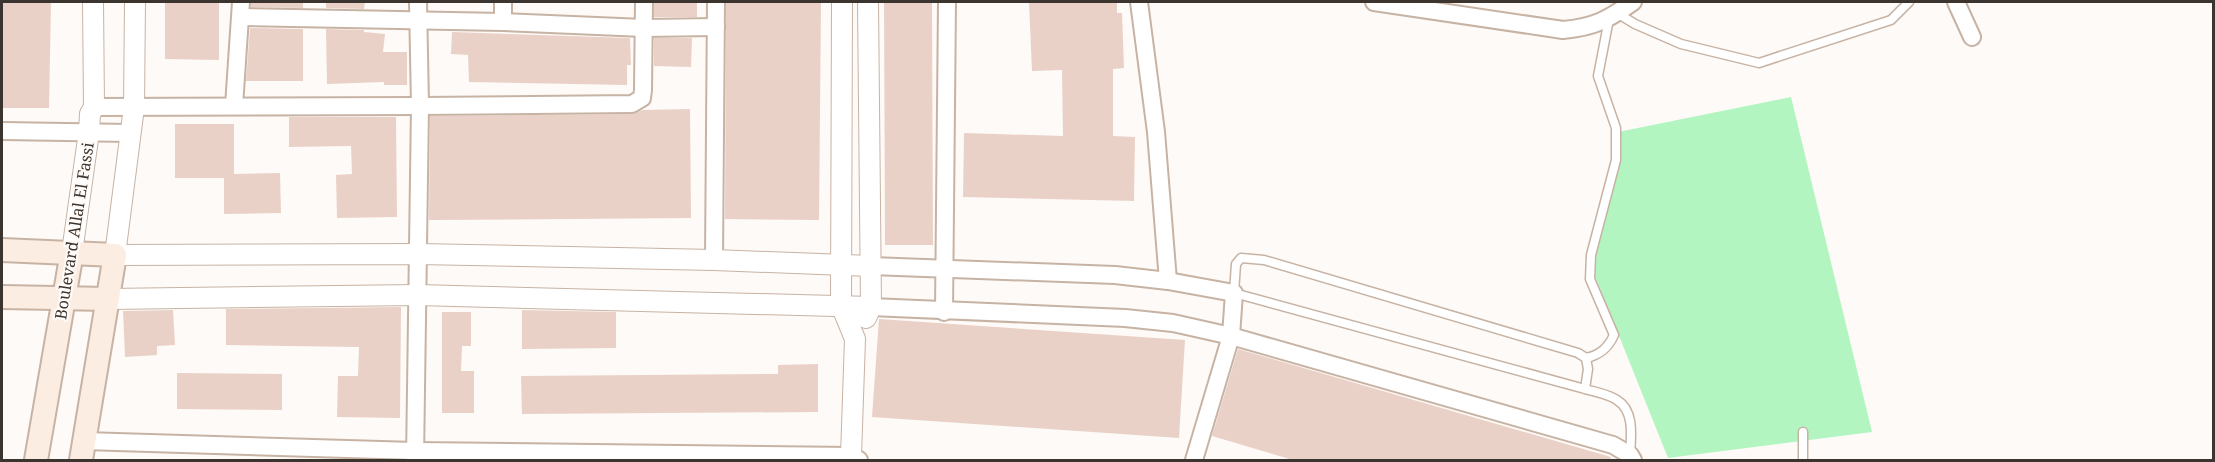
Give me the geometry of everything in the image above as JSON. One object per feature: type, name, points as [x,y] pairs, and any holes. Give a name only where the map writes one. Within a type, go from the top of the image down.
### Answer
[{"type":"main road","points":[[2,250],[115,255],[82,451]]},
{"type":"main road","name":"Boulevard Allal El Fassi","points":[[36,460],[72,252]]},
{"type":"main road","points":[[2,297],[108,299]]},
{"type":"street","name":"Boulevard Allal El Fassi","points":[[72,252],[90,132],[90,114],[94,107],[93,2]]},
{"type":"street","points":[[135,2],[134,107],[115,255],[418,254],[714,260],[1071,272],[1168,281],[1233,293],[1231,336],[1194,460]]},
{"type":"street","points":[[415,456],[420,106],[418,2]]},
{"type":"street","points":[[503,2],[503,22]]},
{"type":"street","points":[[94,107],[632,104],[642,98],[643,90],[644,2]]},
{"type":"street","points":[[714,260],[716,2]]},
{"type":"street","points":[[82,451],[853,459],[855,339],[841,305],[842,2]]},
{"type":"street","points":[[855,339],[871,307],[868,2]]},
{"type":"street","points":[[944,312],[947,2]]},
{"type":"street","points":[[1139,2],[1156,132],[1168,281]]},
{"type":"street","points":[[1374,2],[1563,30],[1586,28],[1613,16],[1633,2]]},
{"type":"street","points":[[1956,2],[1972,37]]},
{"type":"street","points":[[234,106],[241,9],[418,20],[644,28],[716,27]]},
{"type":"street","points":[[2,131],[130,133]]},
{"type":"street","points":[[108,299],[418,295],[841,305],[944,312],[1070,314],[1173,323],[1231,336],[1613,445],[1631,458]]},
{"type":"lane","points":[[1631,458],[1632,427],[1627,412],[1618,400],[1585,388],[1233,293],[1236,264],[1241,258],[1264,260],[1578,353],[1586,358],[1599,355],[1614,335],[1590,279],[1591,255],[1616,160],[1616,128],[1598,76],[1613,16],[1681,44],[1759,63],[1891,20],[1909,2]]},
{"type":"lane","points":[[1585,388],[1588,369],[1586,358]]},
{"type":"lane","points":[[1803,432],[1803,460]]},
{"type":"green space","points":[[1791,97],[1872,432],[1668,458],[1587,256],[1618,132]]},
{"type":"building","points":[[2,2],[51,2],[49,108],[2,108]]},
{"type":"building","points":[[165,2],[219,2],[219,60],[165,59]]},
{"type":"building","points":[[251,2],[303,2],[303,8],[251,7]]},
{"type":"building","points":[[326,2],[365,2],[364,9],[326,8]]},
{"type":"building","points":[[654,2],[697,2],[697,17],[654,17]]},
{"type":"building","points":[[726,2],[821,2],[819,220],[725,219]]},
{"type":"building","points":[[884,2],[932,2],[933,245],[885,245]]},
{"type":"building","points":[[1029,2],[1117,2],[1117,13],[1122,13],[1124,68],[1113,69],[1113,136],[1135,137],[1134,201],[963,197],[964,133],[1063,136],[1062,70],[1032,71]]},
{"type":"building","points":[[250,28],[303,29],[303,81],[246,81]]},
{"type":"building","points":[[326,29],[364,30],[364,32],[385,34],[383,52],[407,52],[407,85],[384,85],[384,82],[327,84]]},
{"type":"building","points":[[452,32],[630,38],[631,65],[627,65],[627,85],[469,82],[468,55],[451,54]]},
{"type":"building","points":[[654,38],[692,38],[691,67],[654,66]]},
{"type":"building","points":[[690,109],[691,218],[429,220],[430,116],[632,114],[643,110]]},
{"type":"building","points":[[289,117],[396,117],[397,217],[337,218],[336,175],[352,174],[351,146],[289,147]]},
{"type":"building","points":[[175,124],[234,124],[234,174],[280,173],[281,213],[224,214],[224,178],[175,178]]},
{"type":"building","points":[[401,307],[400,418],[337,417],[338,376],[358,376],[359,347],[226,345],[226,309]]},
{"type":"building","points":[[173,310],[175,345],[157,346],[157,355],[125,357],[123,311]]},
{"type":"building","points":[[522,310],[616,312],[616,348],[522,349]]},
{"type":"building","points":[[442,312],[471,312],[471,346],[462,346],[461,371],[474,371],[474,413],[442,413]]},
{"type":"building","points":[[879,319],[1185,340],[1179,438],[872,417]]},
{"type":"building","points":[[1238,349],[1611,457],[1610,460],[1293,460],[1212,436]]},
{"type":"building","points":[[818,364],[818,412],[522,414],[521,376],[778,374],[778,365]]},
{"type":"building","points":[[177,373],[282,374],[282,410],[177,409]]}]
